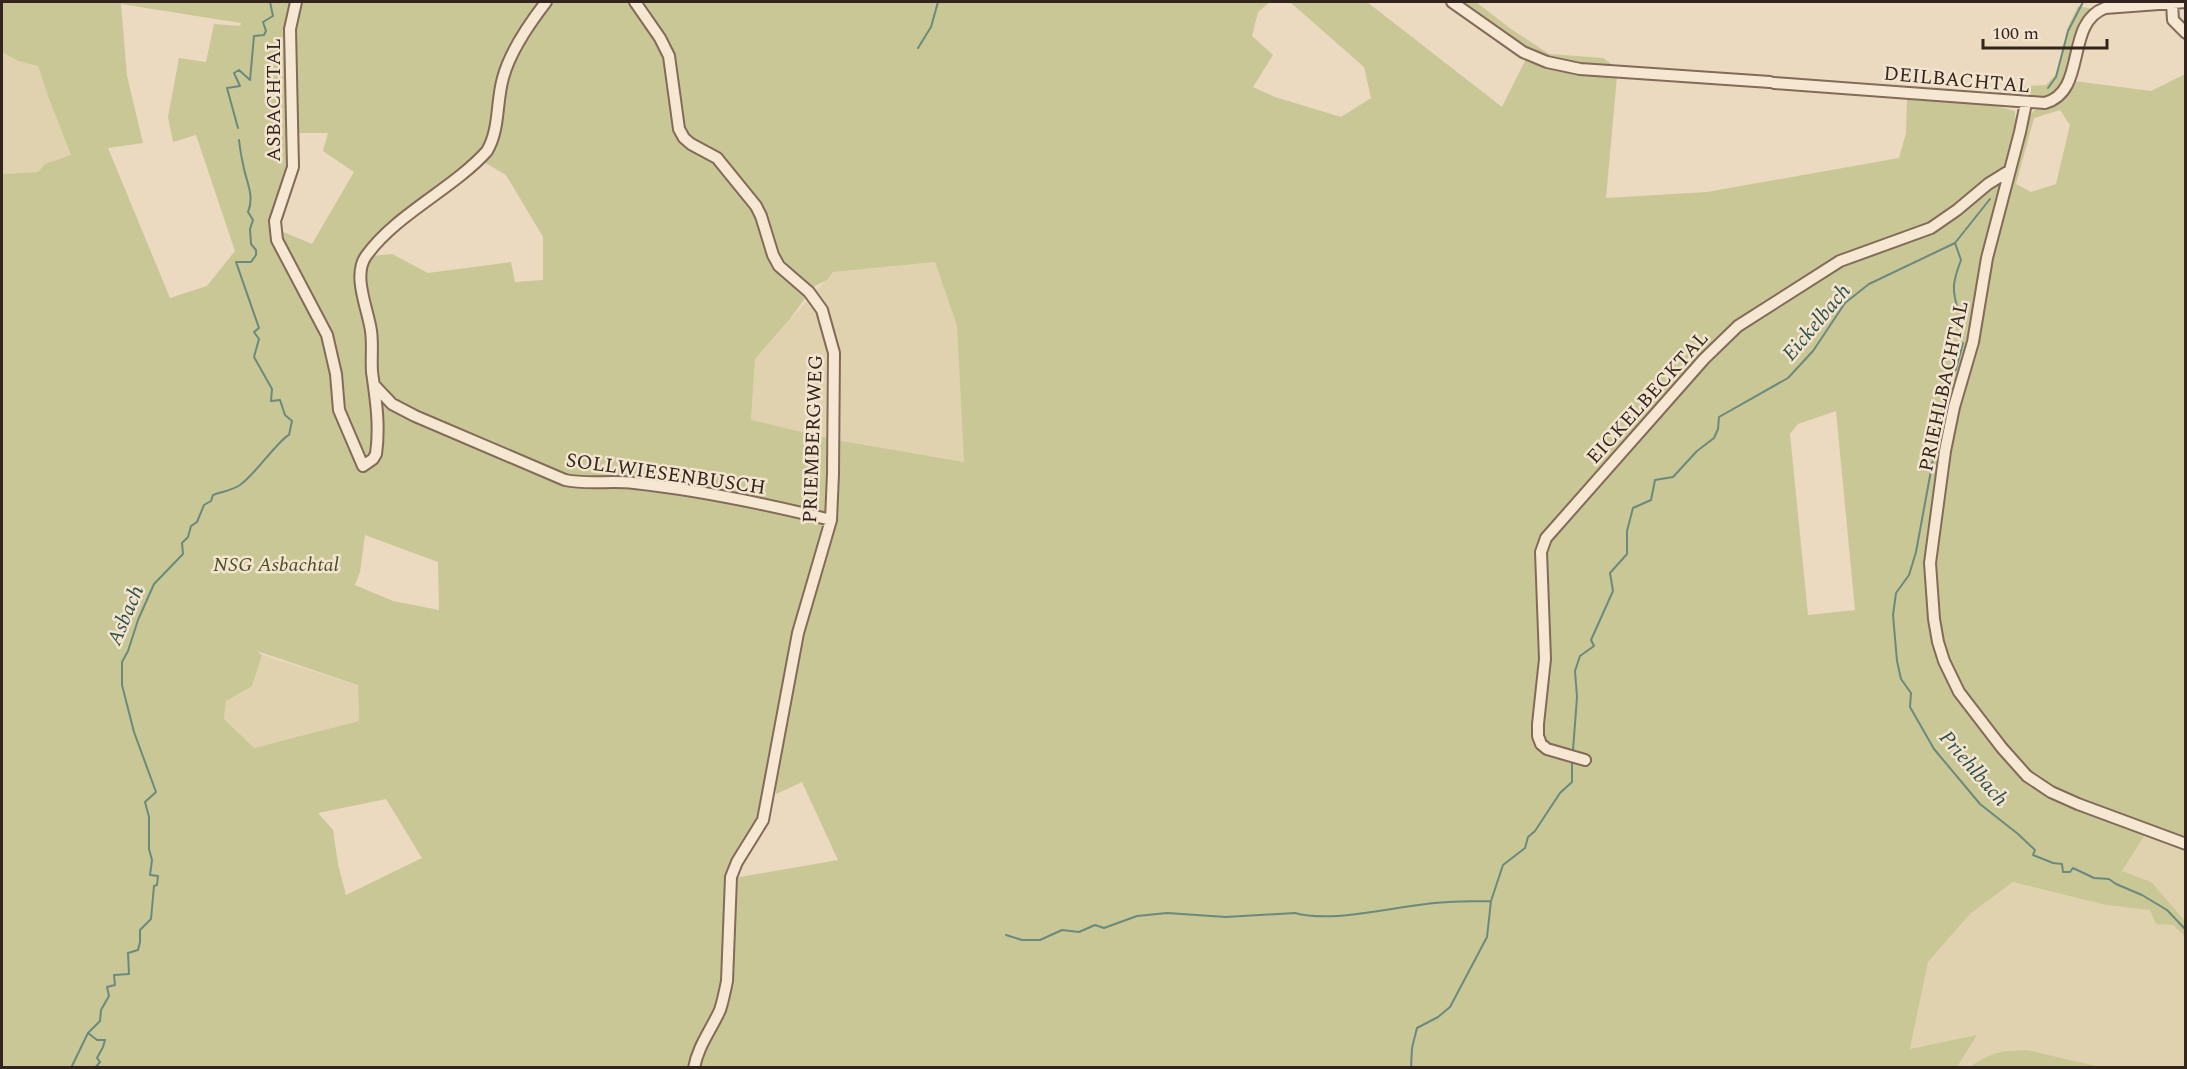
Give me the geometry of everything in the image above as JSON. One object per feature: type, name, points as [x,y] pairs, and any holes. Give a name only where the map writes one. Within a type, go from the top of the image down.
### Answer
[{"type":"street","name":"ASBACHTAL","points":[[296,2],[290,29],[293,167],[275,221],[277,240],[327,335],[336,374],[339,410],[363,466],[373,459],[378,441],[375,386]]},
{"type":"street","points":[[375,386],[372,370],[372,334],[362,282],[362,264],[384,236],[487,151],[494,134],[500,91],[507,67],[533,19],[546,2]]},
{"type":"street","name":"PRIEMBERGWEG","points":[[635,2],[660,38],[669,56],[676,113],[679,129],[684,138],[715,156],[731,173],[761,216],[773,255],[779,266],[810,292],[822,310],[834,353],[831,520],[801,619],[763,820],[737,862],[731,877],[727,981],[724,996],[720,1010],[698,1052],[694,1068]]},
{"type":"street","name":"DEILBACHTAL","points":[[1452,2],[1523,52],[1547,62],[1580,69],[1901,91],[2026,103],[2045,103],[2062,94],[2069,80],[2086,24],[2098,11],[2105,8],[2186,2]]},
{"type":"street","points":[[2172,3],[2172,20],[2186,33]]},
{"type":"street","name":"PRIEHLBACHTAL","points":[[2026,103],[1987,258],[1973,342],[1954,408],[1945,451],[1930,563],[1931,595],[1938,642],[1944,661],[1959,692],[2002,748],[2027,776],[2051,792],[2144,830],[2186,844]]},
{"type":"street","name":"EICKELBECKTAL","points":[[1585,760],[1547,749],[1541,744],[1538,736],[1538,716],[1545,659],[1541,552],[1546,538],[1704,359],[1738,326],[1840,261],[1931,228],[1988,184],[2009,171]]},
{"type":"street","name":"SOLLWIESENBUSCH","points":[[375,386],[388,401],[406,412],[565,480],[634,483],[686,490],[831,520]]},
{"type":"shaded area","points":[[2,52],[18,61],[38,65],[71,155],[46,164],[38,172],[2,174]]},
{"type":"shaded area","points":[[935,262],[957,326],[964,462],[836,440],[751,421],[755,359],[833,272]]},
{"type":"shaded area","points":[[262,655],[358,685],[359,721],[254,748],[224,719],[226,700],[252,686]]},
{"type":"shaded area","points":[[2146,833],[2185,849],[2185,921],[2122,871]]},
{"type":"shaded area","points":[[2013,882],[2106,905],[2150,910],[2185,936],[2185,1067],[1957,1067],[1976,1036],[1910,1050],[1928,962],[1970,914]]},
{"type":"green space","name":"NSG Asbachtal","points":[[2,2],[1270,2],[1258,12],[1252,36],[1273,55],[1253,87],[1275,97],[1341,117],[1371,98],[1364,67],[1290,2],[1367,2],[1502,107],[1527,57],[1550,67],[1571,72],[1617,76],[1606,198],[1707,192],[1899,158],[1906,133],[1907,99],[1996,106],[2015,111],[2016,133],[2005,168],[2012,171],[2023,130],[2030,115],[2041,106],[2065,96],[2074,81],[2151,91],[2185,74],[2185,849],[2146,833],[2122,871],[2151,882],[2185,921],[2185,936],[2173,925],[2156,924],[2150,910],[2106,905],[2013,882],[1970,914],[1928,962],[1910,1049],[1977,1035],[1957,1067],[697,1067],[701,1052],[723,1008],[730,980],[733,919],[730,890],[726,977],[719,1001],[698,1045],[691,1067],[2,1067],[2,174],[38,172],[45,164],[71,155],[38,66],[18,61],[2,52]],"holes":[[[121,4],[241,23],[240,26],[214,24],[206,62],[179,58],[168,117],[173,142],[196,135],[235,251],[207,286],[170,298],[108,148],[143,143],[127,76]],[[2060,110],[2070,125],[2056,184],[2031,192],[2016,184],[2034,118]],[[293,133],[328,133],[323,151],[354,172],[312,244],[274,228],[292,167]],[[482,161],[506,175],[543,237],[543,280],[515,282],[511,262],[428,273],[392,254],[363,257],[381,235],[469,164]],[[935,262],[957,326],[964,462],[836,440],[835,502],[828,541],[809,595],[774,769],[776,794],[802,782],[838,860],[734,878],[730,884],[733,867],[762,820],[783,689],[802,600],[825,539],[829,493],[831,439],[751,420],[755,359],[790,319],[813,287],[827,280],[833,272]],[[1836,411],[1855,610],[1808,615],[1790,434],[1798,424]],[[365,535],[438,562],[439,610],[393,601],[355,585],[360,572]],[[257,651],[358,685],[359,721],[254,748],[224,719],[226,701],[252,686],[262,655]],[[386,799],[422,858],[346,895],[333,830],[318,813]]]},
{"type":"green space","points":[[1463,2],[1476,2],[1549,54],[1603,58],[1617,68],[1582,65],[1537,54]]},
{"type":"green space","points":[[2078,6],[2097,10],[2068,79],[2047,102],[1998,97],[1998,91],[2002,87],[2046,85],[2057,73],[2068,27]]},
{"type":"green space","points":[[2027,1050],[2100,1067],[1970,1067],[1997,1053]]},
{"type":"waterway","name":"Asbach","points":[[238,128],[227,88],[240,86],[234,73],[239,70],[250,80],[254,36],[264,35],[266,31],[263,22],[273,16],[270,2]]},
{"type":"waterway","points":[[918,48],[931,27],[938,2]]},
{"type":"waterway","name":"Priehlbach","points":[[2048,88],[2056,77],[2068,31],[2083,2]]},
{"type":"waterway","name":"Asbach","points":[[95,1068],[100,1062],[97,1058],[105,1040],[97,1040],[88,1033],[100,1021],[101,1010],[109,996],[107,987],[115,985],[114,975],[129,974],[128,953],[138,950],[140,930],[151,919],[154,886],[157,885],[158,876],[150,875],[152,860],[149,849],[149,817],[145,802],[156,792],[134,732],[122,685],[122,662],[154,584],[183,554],[182,543],[188,537],[191,526],[197,522],[204,505],[211,501],[213,495],[234,488],[246,480],[289,435],[292,421],[285,415],[280,400],[271,401],[272,389],[254,357],[259,339],[254,332],[259,328],[236,262],[251,262],[256,255],[256,250],[251,244],[250,229],[253,220],[248,212],[251,200],[239,140]]},
{"type":"waterway","name":"Eickelbach","points":[[1573,750],[1577,697],[1575,671],[1580,656],[1594,646],[1591,640],[1613,591],[1610,573],[1627,554],[1627,531],[1633,508],[1651,500],[1655,480],[1673,477],[1697,451],[1714,438],[1718,429],[1719,417],[1788,378],[1813,351],[1845,303],[1869,284],[1955,243],[1990,199]]},
{"type":"waterway","name":"Priehlbach","points":[[1955,243],[1961,260],[1954,286],[1959,312]]},
{"type":"waterway","name":"Priehlbach","points":[[1963,343],[1956,369],[1946,389],[1916,552],[1909,575],[1896,593],[1893,615],[1897,661],[1901,679],[1911,693],[1910,707],[1934,749],[1980,804],[2035,850],[2033,855],[2062,864],[2063,872],[2070,872],[2073,868],[2094,878],[2109,879],[2142,895],[2167,910],[2186,930]]},
{"type":"waterway","name":"Eickelbach","points":[[1411,1068],[1412,1048],[1417,1028],[1438,1017],[1450,1007],[1487,937],[1491,901],[1503,865],[1525,848],[1528,837],[1535,831],[1560,793],[1572,782],[1572,762]]},
{"type":"waterway","points":[[1006,935],[1022,940],[1040,940],[1062,930],[1079,932],[1095,925],[1104,928],[1137,916],[1167,913],[1226,917],[1295,913],[1309,916],[1342,916],[1442,902],[1491,901]]},
{"type":"waterway","points":[[71,1068],[88,1033]]}]
